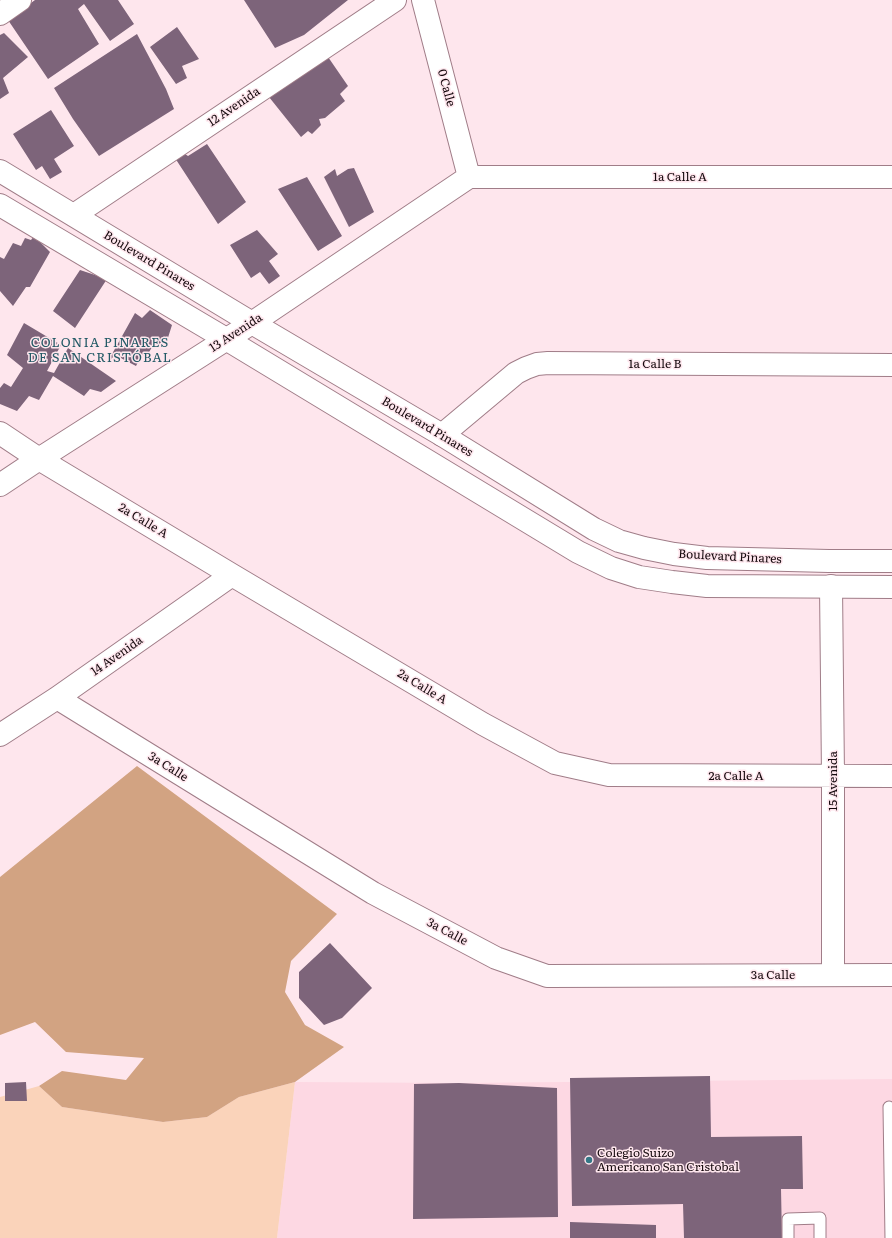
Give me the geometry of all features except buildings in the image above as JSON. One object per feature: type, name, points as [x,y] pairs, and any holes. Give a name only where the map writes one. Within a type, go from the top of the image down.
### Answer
[{"type":"street","points":[[0,14],[20,0]]},
{"type":"street","name":"12 Avenida","points":[[74,215],[395,0]]},
{"type":"street","name":"0 Calle","points":[[423,0],[469,177]]},
{"type":"street","name":"Boulevard Pinares","points":[[0,171],[252,323],[442,435],[594,529],[619,540],[644,548],[674,554],[707,558],[892,561]]},
{"type":"street","name":"1a Calle A","points":[[469,177],[892,177]]},
{"type":"street","name":"13 Avenida","points":[[0,485],[252,323],[469,177]]},
{"type":"street","points":[[0,205],[226,339],[578,552],[611,568],[639,577],[707,586],[892,587]]},
{"type":"street","name":"1a Calle B","points":[[442,435],[516,373],[536,364],[892,365]]},
{"type":"street","name":"2a Calle A","points":[[0,434],[232,575],[483,724],[555,763],[609,775],[892,776]]},
{"type":"street","name":"14 Avenida","points":[[0,735],[57,698],[232,575]]},
{"type":"street","name":"15 Avenida","points":[[830,586],[834,776],[833,975]]},
{"type":"street","name":"3a Calle","points":[[57,698],[373,893],[496,958],[547,976],[892,975]]},
{"type":"lane","points":[[889,1107],[891,1238]]},
{"type":"lane","points":[[788,1238],[788,1219],[820,1218],[820,1238]]},
{"type":"shaded area","points":[[137,766],[337,914],[291,961],[285,992],[305,1025],[344,1047],[295,1082],[239,1097],[207,1117],[163,1122],[62,1107],[39,1086],[62,1071],[126,1080],[144,1058],[66,1052],[35,1022],[0,1035],[0,877]]},
{"type":"shaded area","name":"Colegio Suizo Americano San Cristobal","points":[[892,1079],[892,1238],[277,1238],[295,1082],[459,1083]]},
{"type":"shaded area","points":[[295,1082],[277,1238],[0,1238],[0,1097],[39,1086],[62,1107],[163,1122],[207,1117],[239,1097]]},
{"type":"place","name":"Colegio Suizo Americano San Cristobal","points":[[589,1160]]},
{"type":"district","name":"COLONIA PINARES DE SAN CRISTÓBAL","points":[[100,350]]}]
